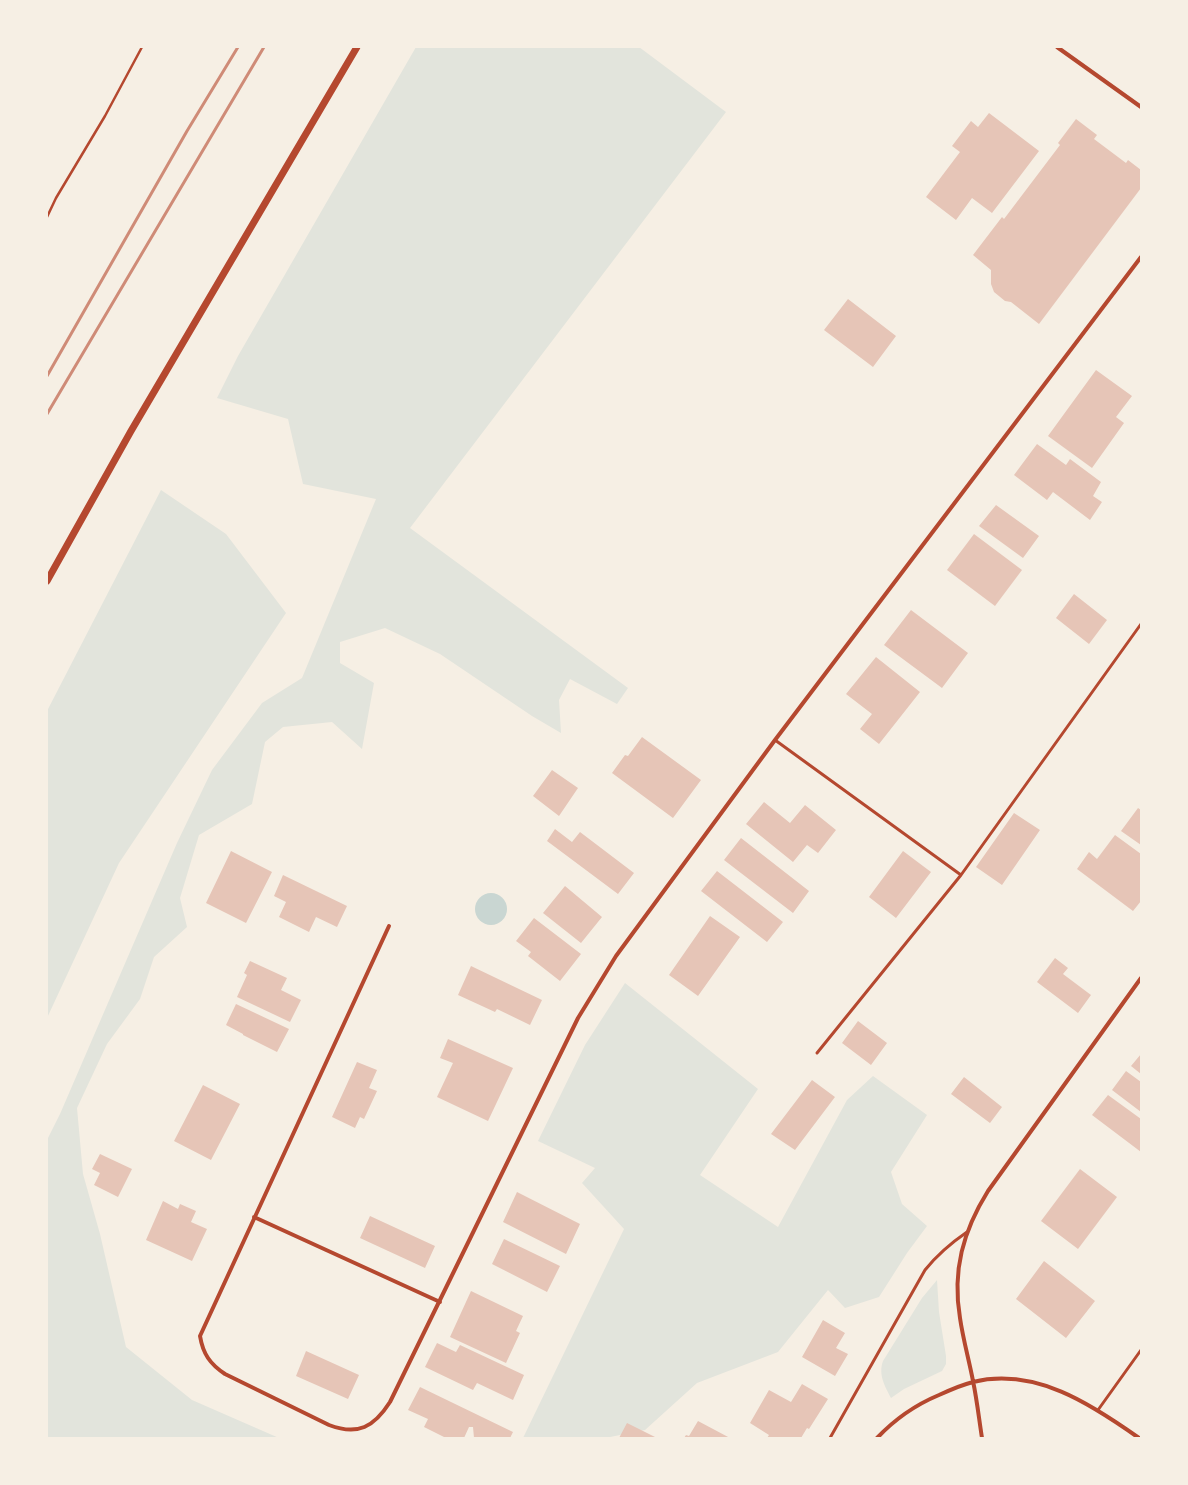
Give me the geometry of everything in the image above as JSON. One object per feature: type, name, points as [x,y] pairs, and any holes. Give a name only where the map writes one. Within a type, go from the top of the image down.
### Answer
[{"type":"street","points":[[47,581],[135,424],[357,47]]},
{"type":"street","points":[[1057,47],[1141,107]]},
{"type":"street","points":[[389,926],[200,1336],[201,1346],[206,1355],[212,1363],[225,1374],[294,1408],[344,1430],[358,1429],[369,1426],[388,1406],[588,999],[633,931],[775,740],[1141,257]]},
{"type":"street","points":[[982,1438],[973,1382],[960,1318],[957,1293],[960,1257],[967,1232],[978,1207],[988,1191],[1141,978]]},
{"type":"street","points":[[254,1217],[440,1302]]},
{"type":"street","points":[[877,1438],[898,1418],[915,1407],[956,1387],[995,1378],[1024,1380],[1080,1399],[1139,1438]]},
{"type":"lane","points":[[817,1054],[961,875],[1141,624]]},
{"type":"lane","points":[[775,740],[961,875]]},
{"type":"lane","points":[[830,1438],[925,1270],[946,1248],[967,1232]]},
{"type":"lane","points":[[1098,1410],[1141,1350]]},
{"type":"path","points":[[47,217],[56,198],[105,116],[142,47]]},
{"type":"shaded area","points":[[416,47],[639,47],[726,112],[410,528],[628,688],[617,704],[570,679],[559,700],[561,733],[532,716],[440,654],[385,628],[340,642],[340,663],[374,683],[362,749],[332,722],[283,727],[265,742],[252,804],[199,835],[180,898],[187,927],[154,957],[140,999],[107,1044],[77,1108],[83,1174],[100,1234],[126,1347],[192,1400],[279,1438],[47,1438],[47,1140],[60,1114],[177,843],[212,770],[262,703],[302,678],[376,499],[303,484],[288,419],[217,398],[238,356]]},
{"type":"shaded area","points":[[161,490],[226,534],[286,613],[119,863],[47,1018],[47,711]]},
{"type":"shaded area","points":[[491,893],[500,896],[504,900],[507,909],[504,918],[500,922],[491,925],[482,922],[478,918],[475,909],[478,900],[482,896]]},
{"type":"shaded area","points":[[625,983],[758,1089],[700,1175],[778,1227],[847,1100],[873,1076],[927,1115],[891,1172],[902,1204],[927,1226],[907,1253],[879,1297],[845,1308],[828,1290],[778,1352],[697,1383],[645,1430],[605,1438],[523,1438],[624,1229],[582,1183],[595,1168],[538,1141],[585,1045]]},
{"type":"shaded area","points":[[937,1280],[939,1312],[946,1364],[942,1371],[904,1389],[891,1398],[882,1376],[881,1371],[883,1361],[922,1298]]},
{"type":"building","points":[[989,113],[1039,151],[992,213],[972,198],[956,220],[926,197],[960,152],[952,146],[971,121],[978,127]]},
{"type":"building","points":[[1076,119],[1097,135],[1094,139],[1126,163],[1128,160],[1141,170],[1141,188],[1039,324],[1011,302],[1005,301],[994,292],[991,284],[991,270],[973,255],[1002,217],[1004,219],[1060,145],[1058,143]]},
{"type":"building","points":[[848,299],[896,336],[873,367],[824,330]]},
{"type":"building","points":[[1096,370],[1132,396],[1116,417],[1124,423],[1092,468],[1048,436]]},
{"type":"building","points":[[1037,444],[1066,465],[1070,459],[1101,482],[1093,496],[1102,502],[1090,520],[1053,492],[1047,500],[1014,475]]},
{"type":"building","points":[[996,505],[1039,536],[1023,558],[979,526]]},
{"type":"building","points":[[974,534],[1022,570],[995,606],[947,570]]},
{"type":"building","points":[[1074,594],[1107,620],[1089,644],[1056,618]]},
{"type":"building","points":[[911,610],[968,653],[942,688],[884,645]]},
{"type":"building","points":[[876,657],[920,692],[879,744],[860,729],[872,714],[846,694]]},
{"type":"building","points":[[642,737],[701,780],[673,818],[612,773],[625,755],[628,756]]},
{"type":"building","points":[[552,770],[578,788],[559,816],[533,796]]},
{"type":"building","points":[[764,802],[790,823],[805,805],[836,830],[818,853],[807,845],[793,862],[746,824]]},
{"type":"building","points":[[1138,808],[1141,810],[1141,845],[1121,831]]},
{"type":"building","points":[[1014,813],[1040,830],[1002,885],[976,867]]},
{"type":"building","points":[[555,829],[572,842],[580,832],[634,873],[618,894],[547,841]]},
{"type":"building","points":[[1115,835],[1141,854],[1141,901],[1133,911],[1077,869],[1089,852],[1097,859]]},
{"type":"building","points":[[741,838],[809,891],[793,913],[724,860]]},
{"type":"building","points":[[231,851],[272,872],[246,923],[206,903]]},
{"type":"building","points":[[903,851],[931,872],[896,918],[869,897]]},
{"type":"building","points":[[717,871],[783,922],[767,942],[701,891]]},
{"type":"building","points":[[283,875],[347,906],[337,927],[316,917],[309,932],[279,917],[286,902],[274,896]]},
{"type":"building","points":[[565,886],[602,917],[581,943],[543,913]]},
{"type":"building","points":[[710,916],[740,937],[698,996],[669,975]]},
{"type":"building","points":[[534,918],[581,954],[560,981],[528,956],[531,952],[516,941]]},
{"type":"building","points":[[1055,958],[1068,968],[1063,974],[1091,995],[1078,1013],[1037,982]]},
{"type":"building","points":[[250,961],[287,978],[281,990],[301,1000],[290,1022],[237,997],[247,975],[244,973]]},
{"type":"building","points":[[471,966],[542,1000],[530,1025],[497,1009],[495,1012],[458,995]]},
{"type":"building","points":[[236,1004],[289,1029],[277,1052],[226,1025]]},
{"type":"building","points":[[858,1021],[887,1043],[871,1065],[842,1043]]},
{"type":"building","points":[[448,1039],[513,1068],[488,1121],[437,1097],[453,1063],[440,1058]]},
{"type":"building","points":[[1141,1054],[1141,1074],[1131,1066]]},
{"type":"building","points":[[357,1062],[377,1070],[369,1088],[377,1091],[364,1119],[360,1117],[355,1128],[332,1117]]},
{"type":"building","points":[[1126,1071],[1141,1082],[1141,1112],[1112,1090]]},
{"type":"building","points":[[964,1077],[1002,1107],[990,1123],[951,1094]]},
{"type":"building","points":[[812,1080],[835,1097],[795,1150],[771,1134]]},
{"type":"building","points":[[203,1085],[240,1104],[211,1160],[174,1141]]},
{"type":"building","points":[[1108,1095],[1141,1119],[1141,1152],[1092,1115]]},
{"type":"building","points":[[100,1154],[132,1169],[118,1197],[94,1185],[100,1173],[92,1169]]},
{"type":"building","points":[[1080,1169],[1117,1197],[1078,1249],[1041,1221]]},
{"type":"building","points":[[517,1192],[580,1224],[566,1254],[503,1222]]},
{"type":"building","points":[[163,1201],[178,1209],[180,1204],[196,1211],[191,1222],[207,1229],[192,1261],[146,1240]]},
{"type":"building","points":[[370,1216],[435,1246],[425,1268],[360,1238]]},
{"type":"building","points":[[504,1239],[560,1266],[547,1292],[492,1264]]},
{"type":"building","points":[[1044,1261],[1095,1301],[1066,1338],[1016,1299]]},
{"type":"building","points":[[471,1291],[523,1316],[516,1331],[520,1333],[506,1363],[450,1337]]},
{"type":"building","points":[[823,1320],[845,1333],[836,1348],[848,1354],[835,1376],[802,1357]]},
{"type":"building","points":[[437,1343],[456,1352],[460,1345],[524,1375],[513,1400],[477,1383],[473,1390],[425,1367]]},
{"type":"building","points":[[306,1351],[359,1375],[348,1399],[296,1376]]},
{"type":"building","points":[[802,1384],[828,1399],[809,1429],[807,1428],[801,1438],[767,1438],[769,1435],[750,1423],[769,1390],[791,1402]]},
{"type":"building","points":[[420,1387],[513,1432],[510,1438],[474,1438],[473,1427],[469,1427],[464,1438],[446,1438],[424,1427],[428,1419],[408,1410]]},
{"type":"building","points":[[698,1421],[730,1438],[684,1438],[686,1435],[689,1436]]},
{"type":"building","points":[[627,1423],[657,1438],[619,1438]]},
{"type":"railway","points":[[47,376],[187,131],[238,47]]},
{"type":"railway","points":[[47,414],[264,47]]}]
